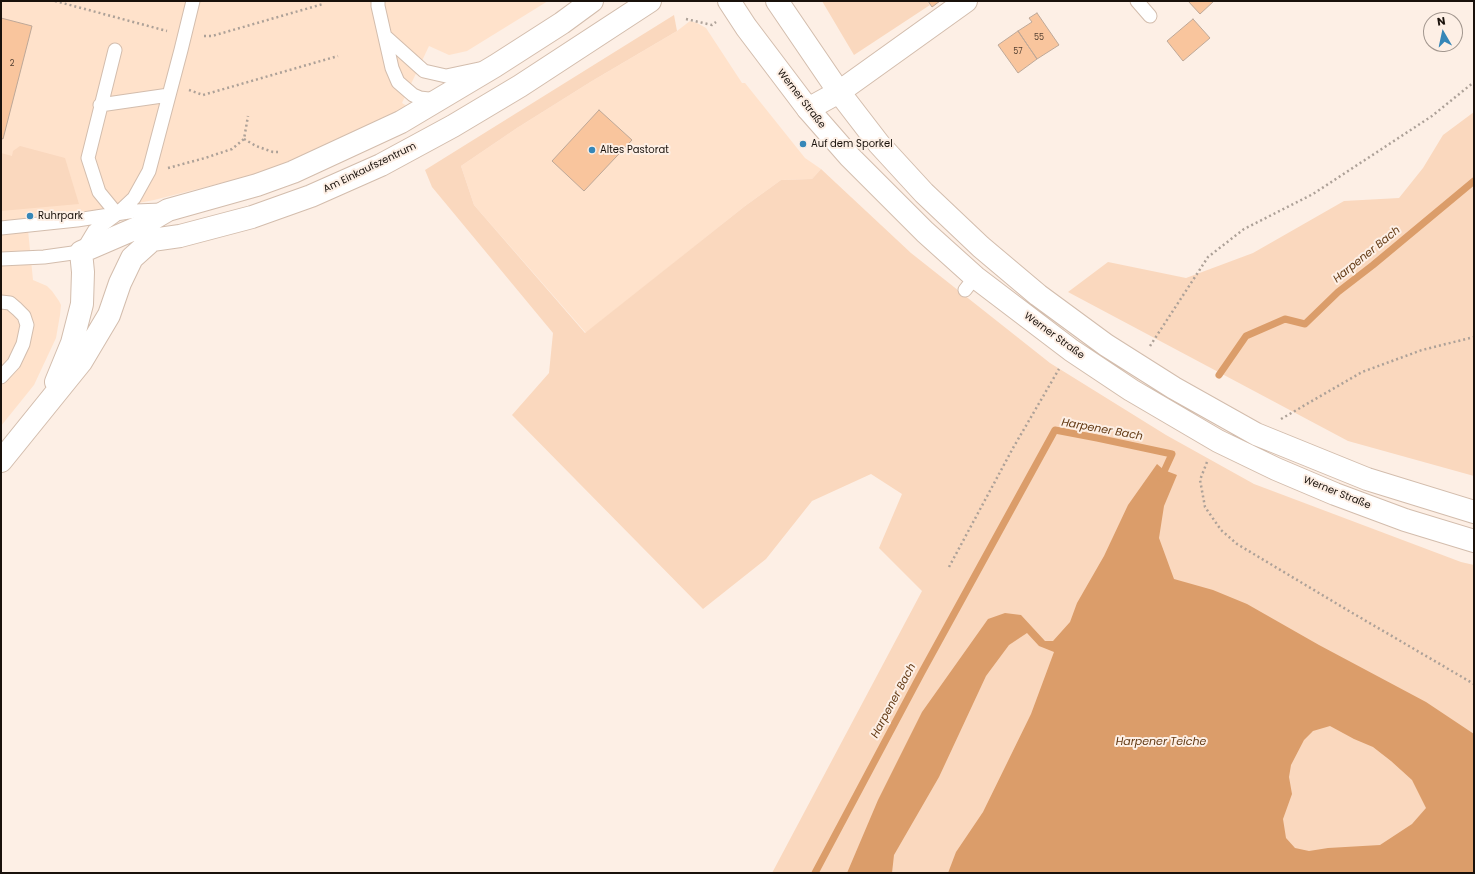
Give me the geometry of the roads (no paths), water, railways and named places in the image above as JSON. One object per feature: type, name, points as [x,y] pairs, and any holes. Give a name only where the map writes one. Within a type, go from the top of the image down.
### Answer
[{"type":"main road","name":"Am Einkaufszentrum","points":[[152,240],[180,236],[252,217],[311,196],[381,165],[454,126],[520,86],[650,1]]},
{"type":"main road","name":"Werner Straße","points":[[729,1],[746,27],[808,110],[850,157],[925,232],[970,283],[1131,390],[1218,441],[1276,469],[1335,494],[1405,520],[1474,541]]},
{"type":"main road","points":[[777,1],[839,92],[879,144],[924,193],[981,246],[1038,295],[1106,345],[1174,388],[1256,434],[1367,479],[1474,512]]},
{"type":"main road","points":[[808,110],[839,92],[966,1]]},
{"type":"main road","name":"Am Einkaufszentrum","points":[[81,252],[139,227],[168,210],[257,185],[293,172],[401,122],[495,66],[562,23],[590,2]]},
{"type":"main road","points":[[1,460],[81,362],[109,315],[120,283],[132,258],[152,240]]},
{"type":"main road","points":[[49,402],[72,343],[82,304],[83,272],[81,252]]},
{"type":"lane","name":"Am Einkaufszentrum","points":[[81,252],[94,230],[117,214],[134,198],[148,171],[185,36],[193,1]]},
{"type":"lane","points":[[378,1],[392,68],[398,82],[413,95],[420,98],[439,100]]},
{"type":"lane","points":[[1137,1],[1150,16]]},
{"type":"lane","name":"Am Einkaufszentrum","points":[[385,36],[424,71],[446,76],[495,66]]},
{"type":"lane","points":[[115,50],[100,105],[88,158],[100,192],[117,214]]},
{"type":"lane","points":[[100,105],[169,95]]},
{"type":"lane","name":"Am Einkaufszentrum","points":[[1,228],[39,225],[135,211],[168,210]]},
{"type":"lane","name":"Am Einkaufszentrum","points":[[1,259],[44,257],[152,240]]},
{"type":"lane","points":[[1,302],[10,303],[17,309],[24,316],[27,325],[24,344],[14,362],[1,377]]},
{"type":"water","name":"Harpener Teiche","points":[[1157,464],[1164,470],[1177,475],[1164,506],[1159,538],[1174,579],[1213,590],[1247,604],[1319,645],[1426,702],[1474,734],[1474,873],[948,873],[956,852],[983,812],[1031,714],[1054,652],[1039,646],[1027,633],[1009,645],[986,676],[939,777],[894,855],[892,873],[847,873],[878,800],[922,712],[988,619],[1005,613],[1021,615],[1045,641],[1053,641],[1070,622],[1077,603],[1104,556],[1128,505]],"holes":[[[1330,726],[1373,747],[1412,780],[1426,808],[1412,824],[1380,845],[1328,848],[1309,851],[1295,848],[1286,838],[1283,819],[1292,794],[1289,777],[1291,765],[1304,740],[1313,731]]]},
{"type":"waterway","name":"Harpener Bach","points":[[1219,375],[1246,336],[1285,319],[1305,324],[1338,292],[1373,265],[1474,181]]},
{"type":"waterway","name":"Harpener Bach","points":[[815,873],[922,672],[1055,430],[1172,454],[1161,478]]},
{"type":"place","name":"Auf dem Sporkel","points":[[803,144]]},
{"type":"place","name":"Altes Pastorat","points":[[592,150]]},
{"type":"place","name":"Ruhrpark","points":[[30,216]]}]
